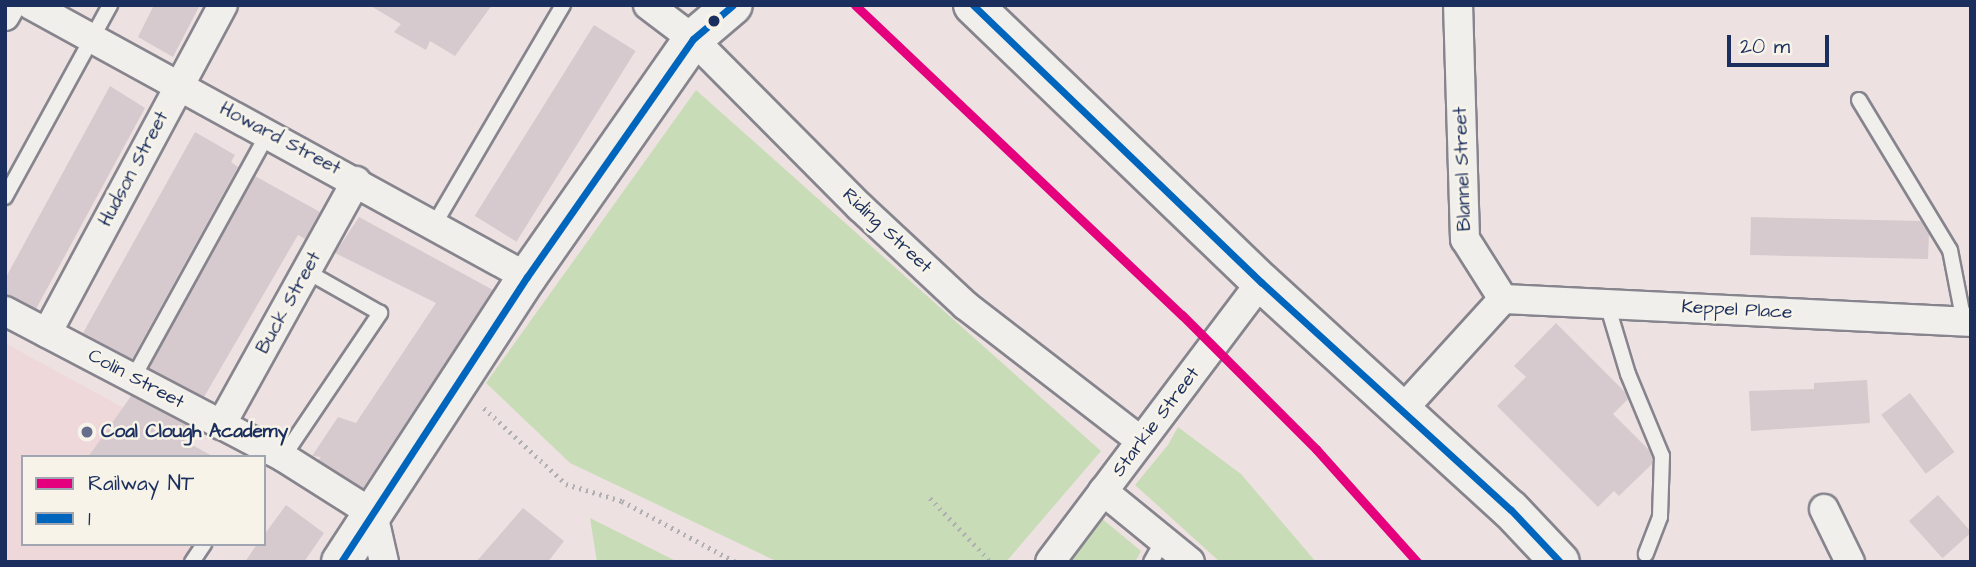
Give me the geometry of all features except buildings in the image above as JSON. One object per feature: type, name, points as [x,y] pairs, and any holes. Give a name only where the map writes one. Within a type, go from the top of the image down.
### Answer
[{"type":"street","points":[[5,16],[11,5]]},
{"type":"street","name":"Howard Street","points":[[31,5],[356,180],[527,277]]},
{"type":"street","name":"Hudson Street","points":[[47,333],[223,5]]},
{"type":"street","name":"Riding Street","points":[[648,5],[693,39],[860,207],[965,305],[1148,432]]},
{"type":"street","points":[[973,5],[1261,282],[1511,510],[1560,562]]},
{"type":"street","name":"Blannel Street","points":[[1458,5],[1465,239],[1503,299]]},
{"type":"street","points":[[341,562],[527,277],[693,39],[730,9]]},
{"type":"street","name":"Buck Street","points":[[221,425],[356,180]]},
{"type":"street","name":"Starkie Street","points":[[1050,562],[1261,282]]},
{"type":"street","points":[[1403,409],[1503,299]]},
{"type":"street","name":"Keppel Place","points":[[1503,299],[1967,322]]},
{"type":"street","name":"Colin Street","points":[[5,311],[221,425],[373,514]]},
{"type":"street","points":[[1103,491],[1157,551],[1190,562]]},
{"type":"street","points":[[1824,509],[1850,562]]},
{"type":"street","points":[[373,514],[384,562]]},
{"type":"lane","points":[[5,197],[110,5]]},
{"type":"lane","points":[[434,225],[563,5]]},
{"type":"lane","points":[[1859,100],[1950,250],[1967,322]]},
{"type":"lane","points":[[133,377],[268,134]]},
{"type":"lane","points":[[270,454],[380,313],[306,271]]},
{"type":"lane","points":[[1607,304],[1628,374],[1662,456],[1660,517],[1646,554]]},
{"type":"lane","points":[[192,562],[203,546]]},
{"type":"path","points":[[456,386],[513,432],[566,484],[621,501],[736,562]]},
{"type":"path","points":[[930,498],[991,562]]},
{"type":"shaded area","name":"Coal Clough Academy","points":[[5,343],[210,455],[21,455],[21,546],[192,546],[182,562],[5,562]]},
{"type":"green space","points":[[696,90],[1101,451],[1006,562],[778,562],[570,463],[486,383]]},
{"type":"green space","points":[[1178,427],[1241,474],[1316,562],[1220,562],[1135,485],[1168,445]]},
{"type":"green space","points":[[1100,517],[1141,551],[1135,562],[1068,562]]},
{"type":"green space","points":[[590,518],[678,562],[597,562]]},
{"type":"rail line","name":"NT","points":[[855,5],[1182,315],[1316,449],[1417,562]]},
{"type":"transit line","name":"1","points":[[341,562],[527,277],[693,39],[733,5]]},
{"type":"transit line","name":"1","points":[[973,5],[1261,282],[1511,510],[1560,562]]},
{"type":"place","name":"Coal Clough Academy","points":[[87,432]]}]
